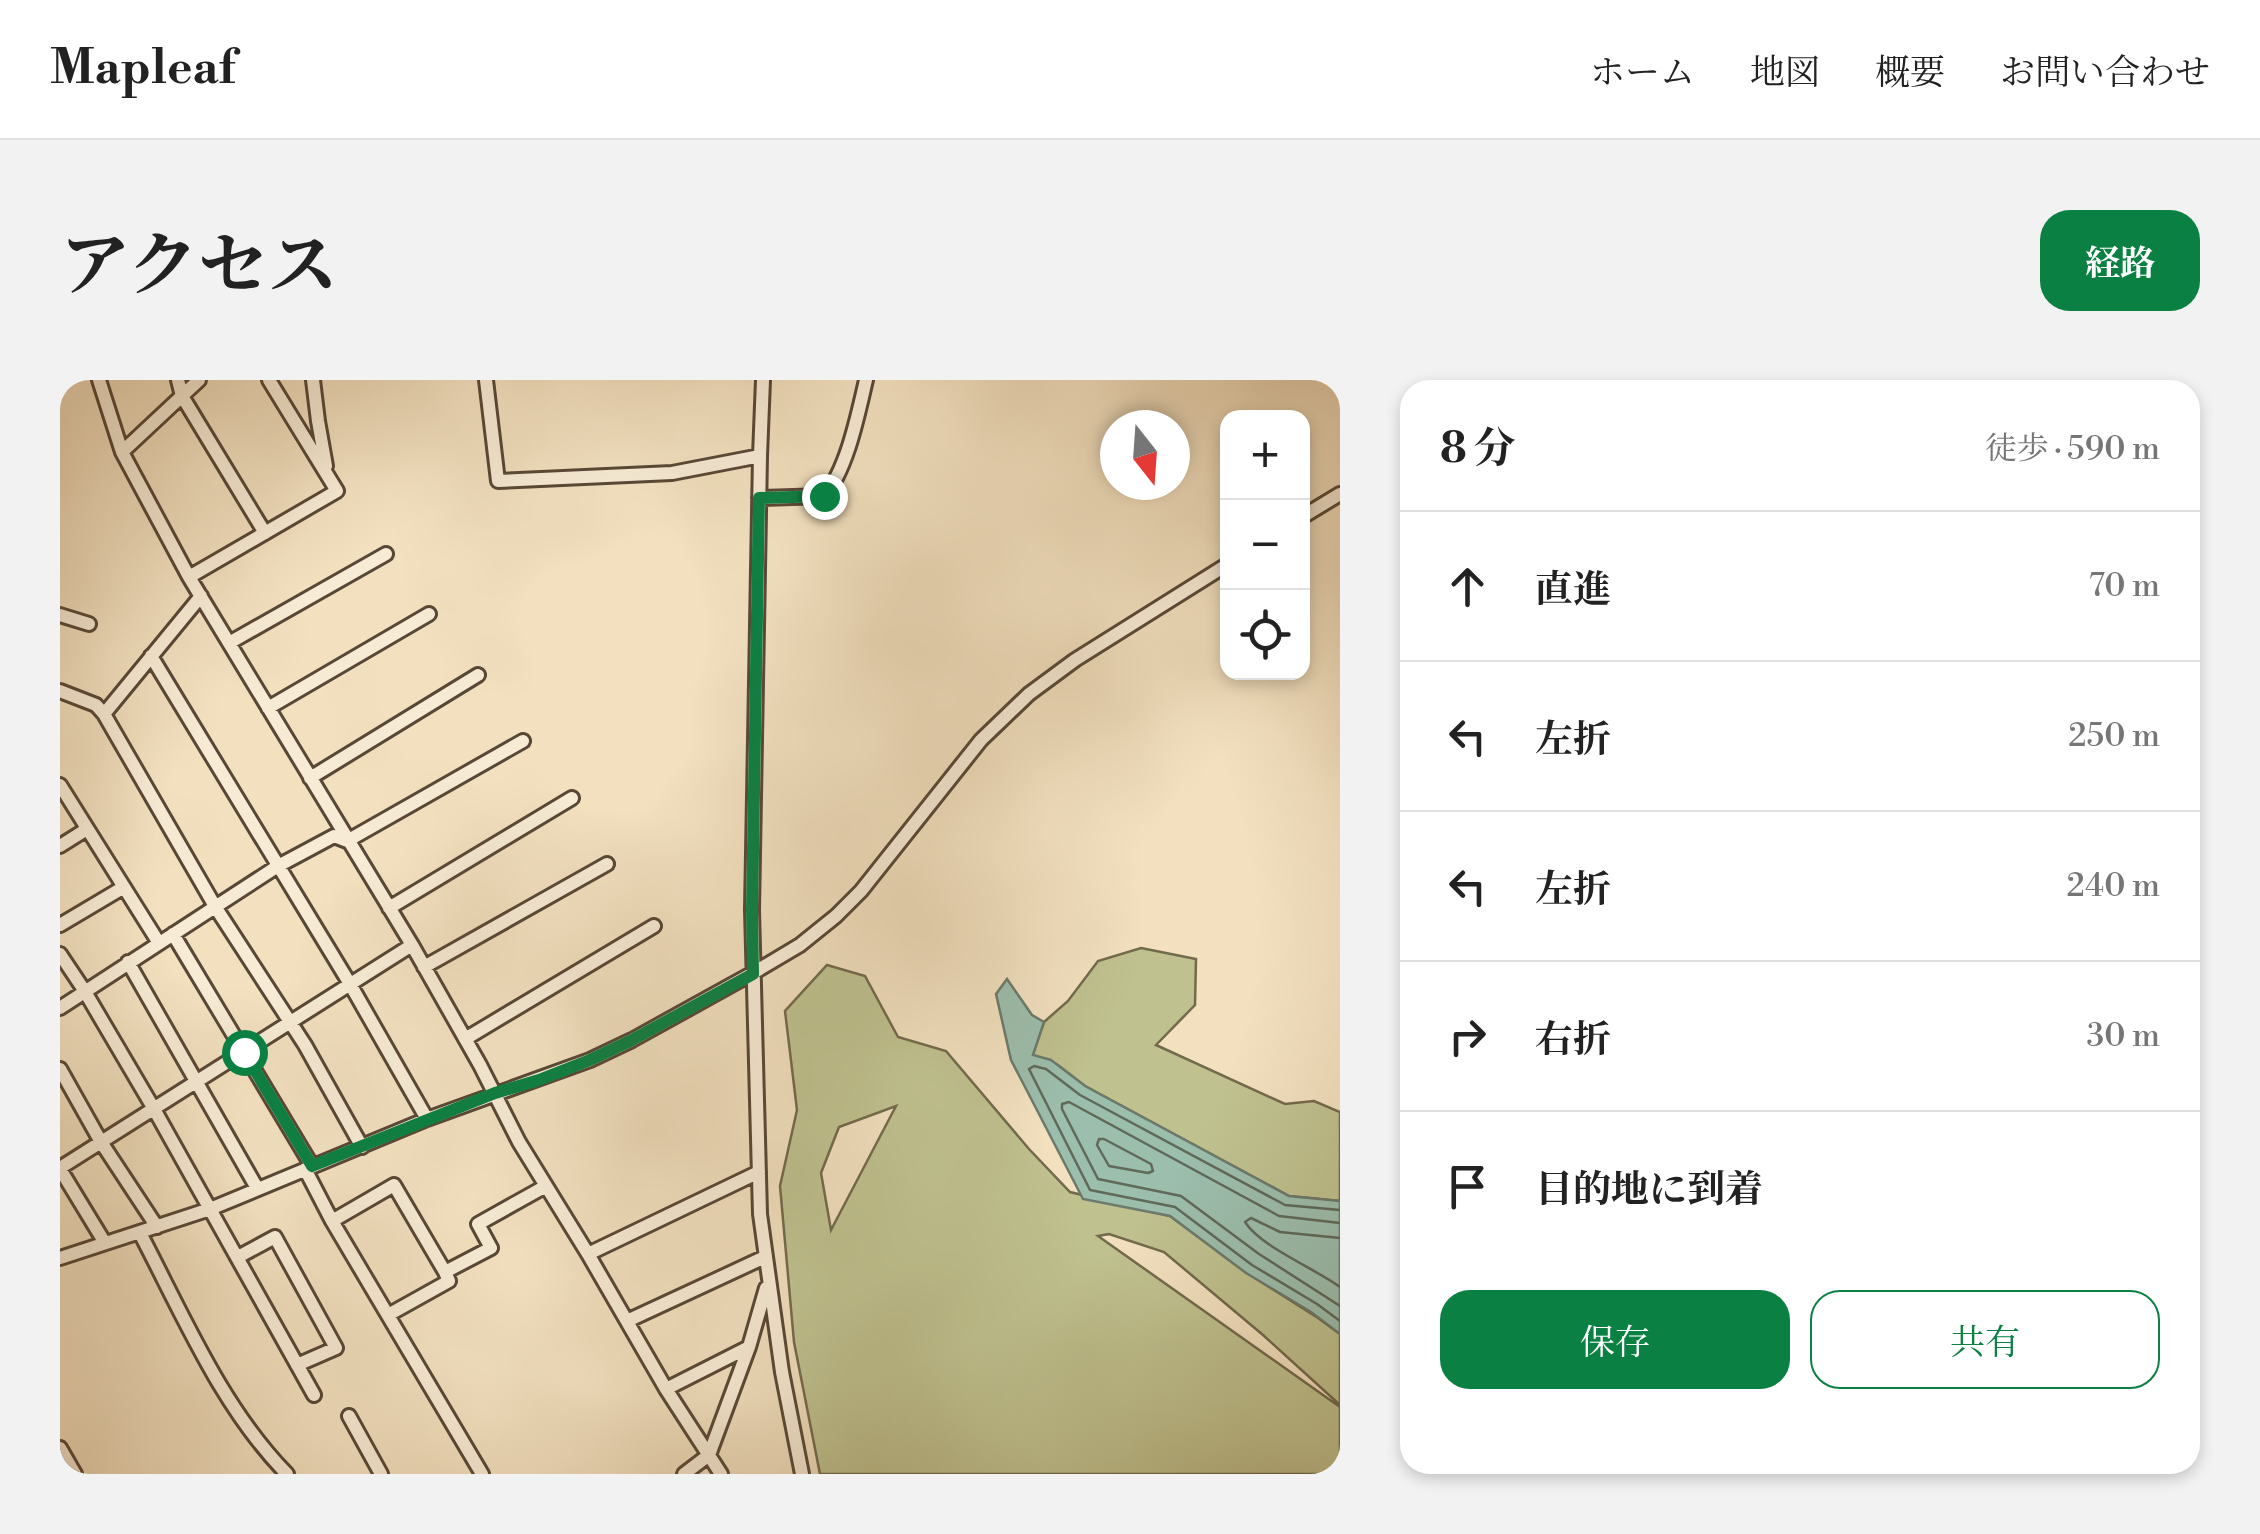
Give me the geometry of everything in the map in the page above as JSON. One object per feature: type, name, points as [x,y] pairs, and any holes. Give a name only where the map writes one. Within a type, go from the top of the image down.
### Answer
[{"type":"street","points":[[98,380],[122,452],[189,577],[412,945],[518,1142],[722,1474]]},
{"type":"street","points":[[178,380],[182,396],[265,533]]},
{"type":"street","points":[[122,452],[198,380]]},
{"type":"street","points":[[189,577],[337,491],[269,380]]},
{"type":"street","points":[[313,380],[328,476]]},
{"type":"street","points":[[486,380],[498,481],[672,473],[760,456]]},
{"type":"street","points":[[763,380],[752,910],[758,1172],[768,1281],[802,1474]]},
{"type":"street","points":[[759,498],[824,496],[833,486],[854,430],[866,380]]},
{"type":"street","points":[[1310,512],[1340,494]]},
{"type":"street","points":[[229,644],[386,554]]},
{"type":"street","points":[[60,1258],[210,1208],[428,1119],[590,1060],[753,974],[810,938],[861,891],[981,740],[1029,694],[1220,569]]},
{"type":"street","points":[[104,714],[201,596]]},
{"type":"street","points":[[268,708],[429,614]]},
{"type":"street","points":[[60,615],[89,624]]},
{"type":"street","points":[[151,656],[428,1119]]},
{"type":"street","points":[[310,778],[478,675]]},
{"type":"street","points":[[60,691],[96,705],[104,714],[216,908],[362,1146]]},
{"type":"street","points":[[60,1008],[278,866],[334,836],[348,841],[523,741]]},
{"type":"street","points":[[60,785],[159,943]]},
{"type":"street","points":[[389,908],[572,798]]},
{"type":"street","points":[[60,846],[87,829]]},
{"type":"street","points":[[424,967],[607,864]]},
{"type":"street","points":[[60,925],[124,887]]},
{"type":"street","points":[[465,1039],[654,926]]},
{"type":"street","points":[[173,934],[244,1052],[308,1168],[332,1221],[482,1474]]},
{"type":"street","points":[[105,1243],[60,1168],[412,945]]},
{"type":"street","points":[[60,954],[154,1109],[314,1396]]},
{"type":"street","points":[[128,962],[257,1188]]},
{"type":"street","points":[[60,1069],[157,1227]]},
{"type":"street","points":[[588,1254],[758,1172]]},
{"type":"street","points":[[332,1221],[394,1185],[448,1281],[388,1315]]},
{"type":"street","points":[[445,1272],[492,1248],[478,1224],[546,1186]]},
{"type":"street","points":[[140,1233],[233,1408],[287,1474]]},
{"type":"street","points":[[238,1257],[276,1237],[336,1348],[297,1365]]},
{"type":"street","points":[[627,1321],[765,1257]]},
{"type":"street","points":[[684,1474],[709,1455],[768,1281]]},
{"type":"street","points":[[666,1388],[748,1347]]},
{"type":"street","points":[[349,1416],[382,1474]]},
{"type":"street","points":[[60,1448],[74,1474]]},
{"type":"green space","points":[[1141,948],[1196,959],[1195,1005],[1156,1045],[1285,1104],[1314,1101],[1340,1112],[1340,1201],[1289,1196],[1085,1086],[1058,1065],[1032,1055],[1044,1022],[1068,1001],[1098,961]]},
{"type":"green space","points":[[827,965],[865,976],[898,1037],[946,1051],[1070,1192],[1170,1216],[1340,1334],[1340,1405],[1164,1252],[1109,1234],[1098,1236],[1340,1407],[1340,1474],[820,1474],[794,1342],[780,1186],[797,1110],[785,1011]],"holes":[[[896,1106],[831,1230],[821,1173],[839,1127]]]},
{"type":"water","points":[[1007,979],[1032,1015],[1044,1022],[1033,1055],[1051,1060],[1085,1086],[1289,1196],[1340,1201],[1340,1334],[1246,1273],[1170,1216],[1083,1199],[1011,1060],[996,994]]},
{"type":"route","points":[[244,1052],[312,1166],[495,1093],[590,1060],[753,974],[759,498],[824,496]]}]
